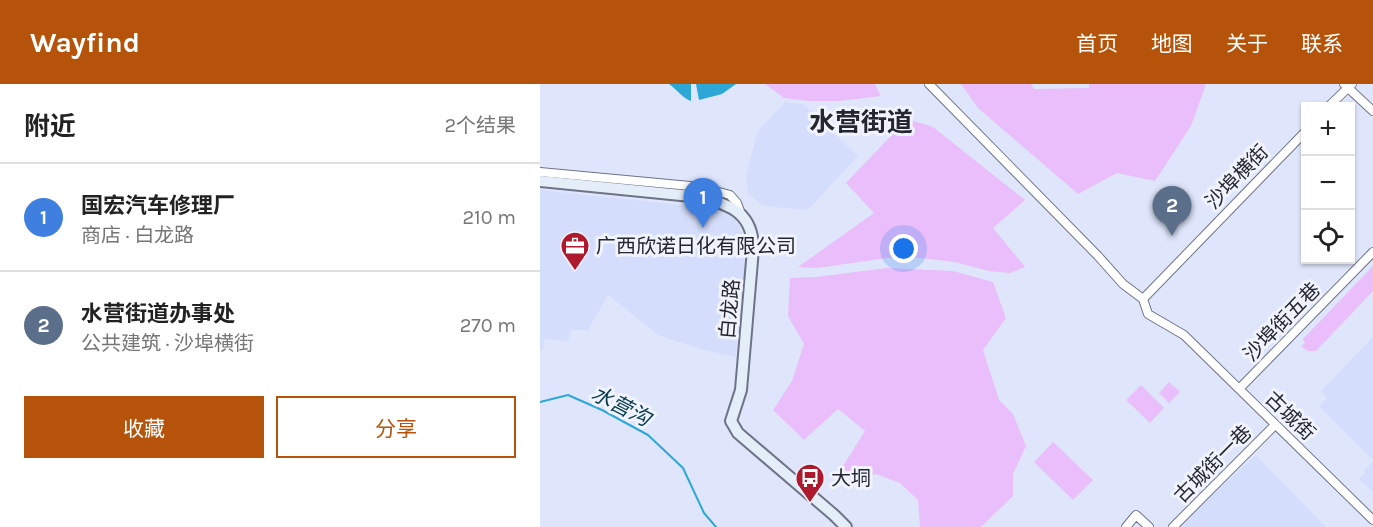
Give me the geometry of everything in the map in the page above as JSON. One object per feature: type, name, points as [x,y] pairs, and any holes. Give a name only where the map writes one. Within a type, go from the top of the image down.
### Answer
[{"type":"street","name":"古城街","points":[[929,84],[1123,284],[1143,299],[1148,314],[1184,335],[1373,520]]},
{"type":"street","points":[[1333,102],[1348,85],[1373,111]]},
{"type":"street","name":"沙埠横街","points":[[1143,299],[1301,135]]},
{"type":"street","points":[[540,172],[701,188],[730,195],[737,203],[741,214]]},
{"type":"street","points":[[540,181],[701,197],[725,204],[741,214]]},
{"type":"street","name":"白龙路","points":[[741,214],[750,230],[753,249],[741,390],[731,421],[738,432],[846,527]]},
{"type":"street","name":"沙埠街五巷","points":[[1239,389],[1373,252]]},
{"type":"street","name":"古城街一巷","points":[[1173,527],[1275,425]]},
{"type":"street","points":[[1126,527],[1136,515],[1149,527]]},
{"type":"shaded area","points":[[765,84],[875,84],[881,96],[839,101],[809,101],[784,98]]},
{"type":"shaded area","points":[[961,84],[1031,84],[1034,89],[1089,88],[1089,84],[1206,84],[1191,126],[1155,181],[1117,173],[1078,194],[978,108]]},
{"type":"shaded area","points":[[785,102],[803,104],[858,156],[808,210],[763,206],[748,193],[746,175],[758,131]]},
{"type":"shaded area","points":[[907,119],[933,127],[1025,200],[993,228],[1025,267],[1010,273],[989,271],[955,262],[921,258],[887,258],[817,268],[798,267],[874,213],[846,183]]},
{"type":"shaded area","points":[[540,190],[726,210],[736,218],[743,236],[745,261],[736,357],[704,350],[658,335],[608,295],[588,330],[571,330],[568,341],[544,339],[543,350],[540,349]]},
{"type":"shaded area","points":[[1373,266],[1373,291],[1316,351],[1308,351],[1301,346],[1305,343],[1303,339]]},
{"type":"shaded area","points":[[887,268],[953,271],[993,282],[1006,318],[983,350],[999,400],[1013,414],[1026,446],[1013,474],[1013,496],[981,527],[920,527],[918,500],[900,483],[876,474],[851,479],[841,469],[865,431],[838,409],[804,440],[773,410],[792,381],[804,344],[788,316],[790,278]]},
{"type":"shaded area","points":[[1373,337],[1373,460],[1319,406],[1327,398],[1321,391]]},
{"type":"shaded area","points":[[1169,382],[1180,392],[1169,403],[1159,393]]},
{"type":"shaded area","points":[[1141,385],[1164,408],[1150,423],[1126,400]]},
{"type":"shaded area","points":[[1053,442],[1093,480],[1073,500],[1034,462]]},
{"type":"shaded area","points":[[1256,455],[1326,527],[1178,527]]},
{"type":"shaded area","points":[[1373,461],[1373,492],[1359,479]]},
{"type":"water","points":[[669,84],[691,84],[691,101],[683,96]]},
{"type":"water","points":[[696,84],[736,84],[722,94],[699,100]]},
{"type":"waterway","name":"水营沟","points":[[540,402],[568,395],[648,435],[683,468],[704,513],[716,527]]},
{"type":"place","name":"国宏汽车修理厂","points":[[703,228]]},
{"type":"place","name":"水营街道办事处","points":[[1172,236]]},
{"type":"place","name":"广西欣诺日化有限公司","points":[[575,272]]},
{"type":"place","name":"大垌","points":[[810,504]]},
{"type":"district","name":"水营街道","points":[[861,122]]}]
